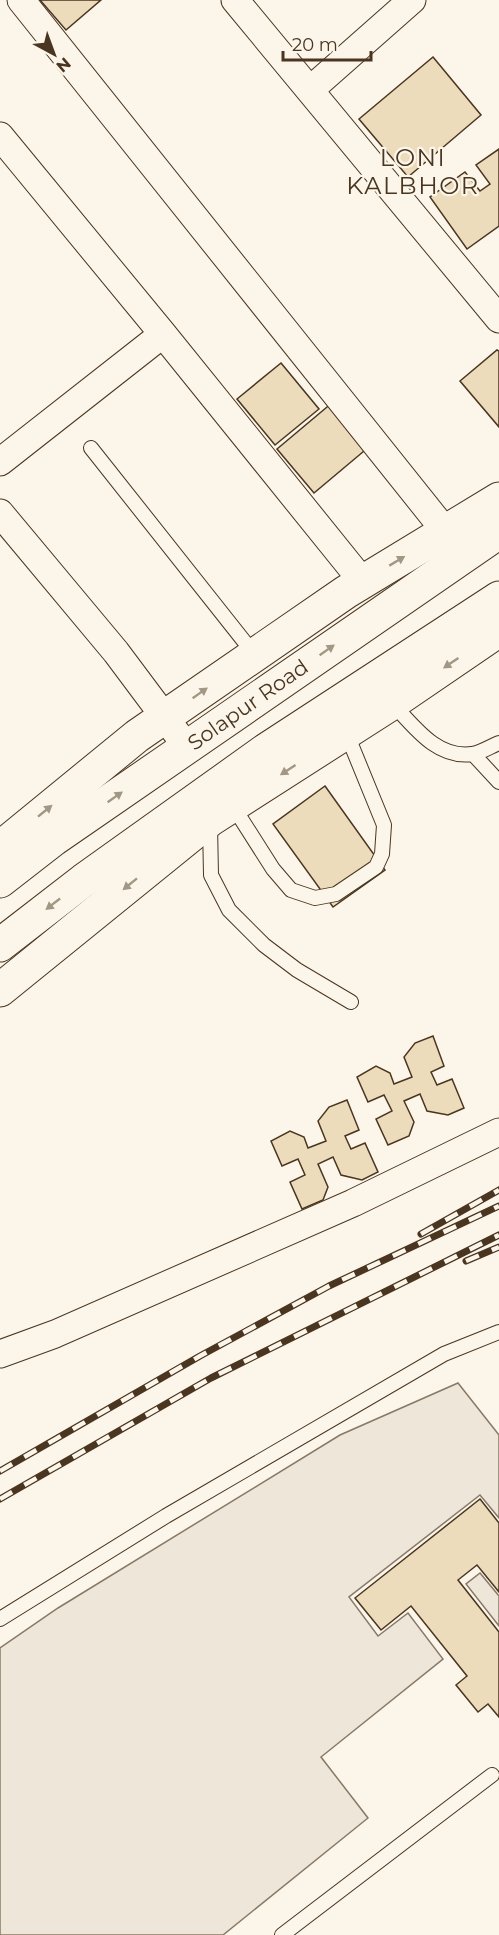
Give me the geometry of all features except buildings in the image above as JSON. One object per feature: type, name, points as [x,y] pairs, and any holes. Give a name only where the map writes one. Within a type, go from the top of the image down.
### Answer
[{"type":"main road","points":[[0,848],[137,736],[164,717],[363,582],[499,499]]},
{"type":"main road","name":"Solapur Road","points":[[0,881],[54,839],[499,532]]},
{"type":"main road","points":[[0,990],[217,801],[266,750],[338,721],[382,692],[499,598]]},
{"type":"main road","points":[[382,692],[499,630]]},
{"type":"main road","points":[[0,945],[84,880],[217,801]]},
{"type":"street","points":[[21,0],[446,531]]},
{"type":"street","points":[[235,0],[499,319]]},
{"type":"street","points":[[310,90],[412,0]]},
{"type":"street","points":[[0,136],[363,582]]},
{"type":"street","points":[[0,462],[163,334]]},
{"type":"street","points":[[0,513],[116,652],[187,747]]},
{"type":"street","points":[[0,1354],[55,1334],[353,1203],[499,1132]]},
{"type":"lane","points":[[92,448],[255,655]]},
{"type":"lane","points":[[382,692],[426,739],[446,752],[473,754],[499,743]]},
{"type":"lane","points":[[217,801],[291,890],[315,898],[336,894],[376,867],[382,854],[384,825],[338,721]]},
{"type":"lane","points":[[473,754],[499,782]]},
{"type":"lane","points":[[217,801],[211,875],[229,910],[272,951],[297,970],[351,1002]]},
{"type":"lane","points":[[0,1619],[166,1516],[444,1354],[499,1332]]},
{"type":"lane","points":[[282,1935],[492,1775]]},
{"type":"shaded area","points":[[458,1383],[499,1435],[499,1518],[480,1495],[349,1597],[378,1636],[408,1613],[443,1659],[321,1757],[368,1818],[223,1935],[0,1935],[0,1648],[58,1608],[340,1435]]},
{"type":"shaded area","points":[[480,1573],[499,1596],[499,1626],[466,1584]]},
{"type":"railway","points":[[421,1234],[499,1190]]},
{"type":"railway","points":[[0,1471],[200,1356],[329,1286],[499,1206]]},
{"type":"railway","points":[[0,1499],[211,1378],[499,1235]]},
{"type":"railway","points":[[466,1261],[499,1247]]},
{"type":"district","name":"LONI KALBHOR","points":[[413,172]]}]
